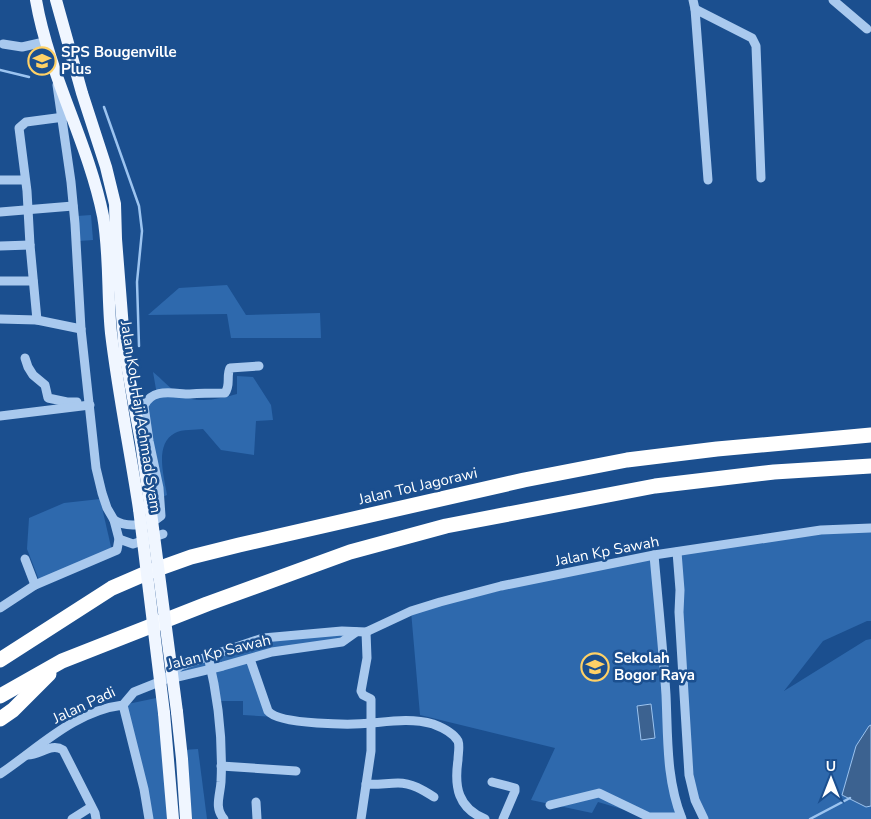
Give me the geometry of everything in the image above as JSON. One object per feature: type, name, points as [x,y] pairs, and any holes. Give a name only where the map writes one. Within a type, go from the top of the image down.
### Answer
[{"type":"highway","name":"Jalan Tol Jagorawi","points":[[0,660],[112,588],[191,557],[524,480],[627,460],[726,448],[871,435]]},
{"type":"highway","points":[[0,696],[62,661],[290,573],[350,552],[446,526],[655,486],[774,472],[871,466]]},
{"type":"highway","points":[[0,719],[13,710],[62,661]]},
{"type":"main road","name":"Jalan Kol. Haji Achmad Syam","points":[[36,0],[44,42],[58,80],[66,116],[94,178],[103,218],[109,309],[117,382],[145,507],[177,712],[186,819]]},
{"type":"main road","name":"Jalan Kol. Haji Achmad Syam","points":[[56,0],[87,109],[106,167],[115,204],[125,354],[141,442],[145,507],[173,819]]},
{"type":"main road","points":[[39,20],[59,14]]},
{"type":"street","points":[[834,0],[868,29]]},
{"type":"street","points":[[694,5],[752,38],[756,46],[761,178]]},
{"type":"street","points":[[694,5],[708,180]]},
{"type":"street","points":[[3,44],[22,47],[44,42]]},
{"type":"street","points":[[0,608],[35,585],[117,550],[119,539],[114,520],[107,508],[102,493],[96,468],[81,329],[66,116],[26,122],[19,128],[28,209],[36,320]]},
{"type":"street","points":[[0,180],[25,180]]},
{"type":"street","points":[[0,212],[73,206]]},
{"type":"street","points":[[0,246],[30,245]]},
{"type":"street","points":[[0,281],[32,281]]},
{"type":"street","points":[[0,319],[36,320],[81,329]]},
{"type":"street","points":[[25,358],[33,375],[45,385],[48,398],[67,402],[90,403]]},
{"type":"street","points":[[114,520],[119,524],[137,524],[157,520],[161,516],[159,488],[144,406],[146,402],[164,392],[187,394],[226,393],[230,368],[259,366]]},
{"type":"street","points":[[0,416],[90,403]]},
{"type":"street","name":"Jalan Kp Sawah","points":[[160,681],[180,666],[262,638],[342,631],[366,632],[411,611],[501,586],[654,555],[821,530],[871,528]]},
{"type":"street","points":[[119,539],[132,544],[163,534]]},
{"type":"street","points":[[677,552],[690,775],[695,800],[704,819]]},
{"type":"street","points":[[550,805],[599,793],[649,817],[682,818],[672,792],[666,736],[666,695],[654,555]]},
{"type":"street","points":[[25,558],[35,585]]},
{"type":"street","name":"Jalan Kp Sawah","points":[[160,681],[286,650],[342,642],[356,632]]},
{"type":"street","points":[[361,819],[371,752],[372,724],[371,700],[363,695],[361,691],[367,658],[366,632]]},
{"type":"street","points":[[208,656],[212,669],[219,718],[221,785],[218,803],[224,819]]},
{"type":"street","points":[[250,659],[268,711],[271,715],[278,718],[293,721],[372,724],[413,720],[432,724],[449,731],[458,741],[456,788],[472,814],[485,819]]},
{"type":"street","name":"Jalan Padi","points":[[0,774],[67,725],[107,707],[123,705],[134,692],[160,681]]},
{"type":"street","points":[[123,705],[144,789],[149,819]]},
{"type":"street","points":[[25,754],[35,754],[53,747],[59,747],[63,750],[96,819]]},
{"type":"street","points":[[221,766],[296,770]]},
{"type":"street","points":[[492,782],[515,788],[515,792],[502,819]]},
{"type":"street","points":[[366,784],[408,784],[419,787],[434,797]]},
{"type":"street","points":[[256,802],[257,819]]},
{"type":"street","points":[[72,819],[91,807]]},
{"type":"shaded area","points":[[91,215],[93,240],[79,241],[77,216]]},
{"type":"shaded area","points":[[227,285],[246,315],[320,313],[321,338],[231,338],[227,314],[148,315],[179,288]]},
{"type":"shaded area","points":[[153,372],[178,393],[185,397],[199,400],[215,399],[237,394],[237,376],[253,377],[271,405],[273,420],[256,421],[254,455],[221,450],[203,429],[185,430],[175,433],[164,445],[162,452],[167,495],[160,498],[146,402],[157,395]]},
{"type":"shaded area","points":[[100,499],[112,551],[39,580],[27,549],[29,518],[64,503]]},
{"type":"shaded area","points":[[871,528],[871,621],[867,621],[823,641],[784,691],[866,640],[871,639],[871,725],[856,746],[842,795],[866,807],[871,806],[871,819],[702,819],[695,800],[677,552]]},
{"type":"shaded area","points":[[654,555],[666,723],[681,817],[649,817],[598,802],[592,813],[531,800],[555,748],[420,715],[411,611]]},
{"type":"shaded area","points":[[356,632],[342,642],[250,659],[267,711],[276,717],[243,715],[243,701],[217,701],[211,669],[164,680],[180,666],[263,638]]},
{"type":"shaded area","points":[[161,697],[173,819],[149,819],[123,705]]},
{"type":"shaded area","points":[[651,704],[655,738],[641,740],[637,706]]},
{"type":"shaded area","points":[[871,725],[871,806],[866,807],[842,795],[856,746]]},
{"type":"shaded area","points":[[198,749],[207,819],[186,819],[183,750]]},
{"type":"waterway","points":[[0,70],[29,77]]},
{"type":"waterway","points":[[104,107],[139,206],[142,231],[137,282],[139,346]]},
{"type":"waterway","points":[[810,819],[850,798]]},
{"type":"place","name":"SPS Bougenville Plus","points":[[42,61]]},
{"type":"place","name":"Sekolah Bogor Raya","points":[[595,667]]}]
